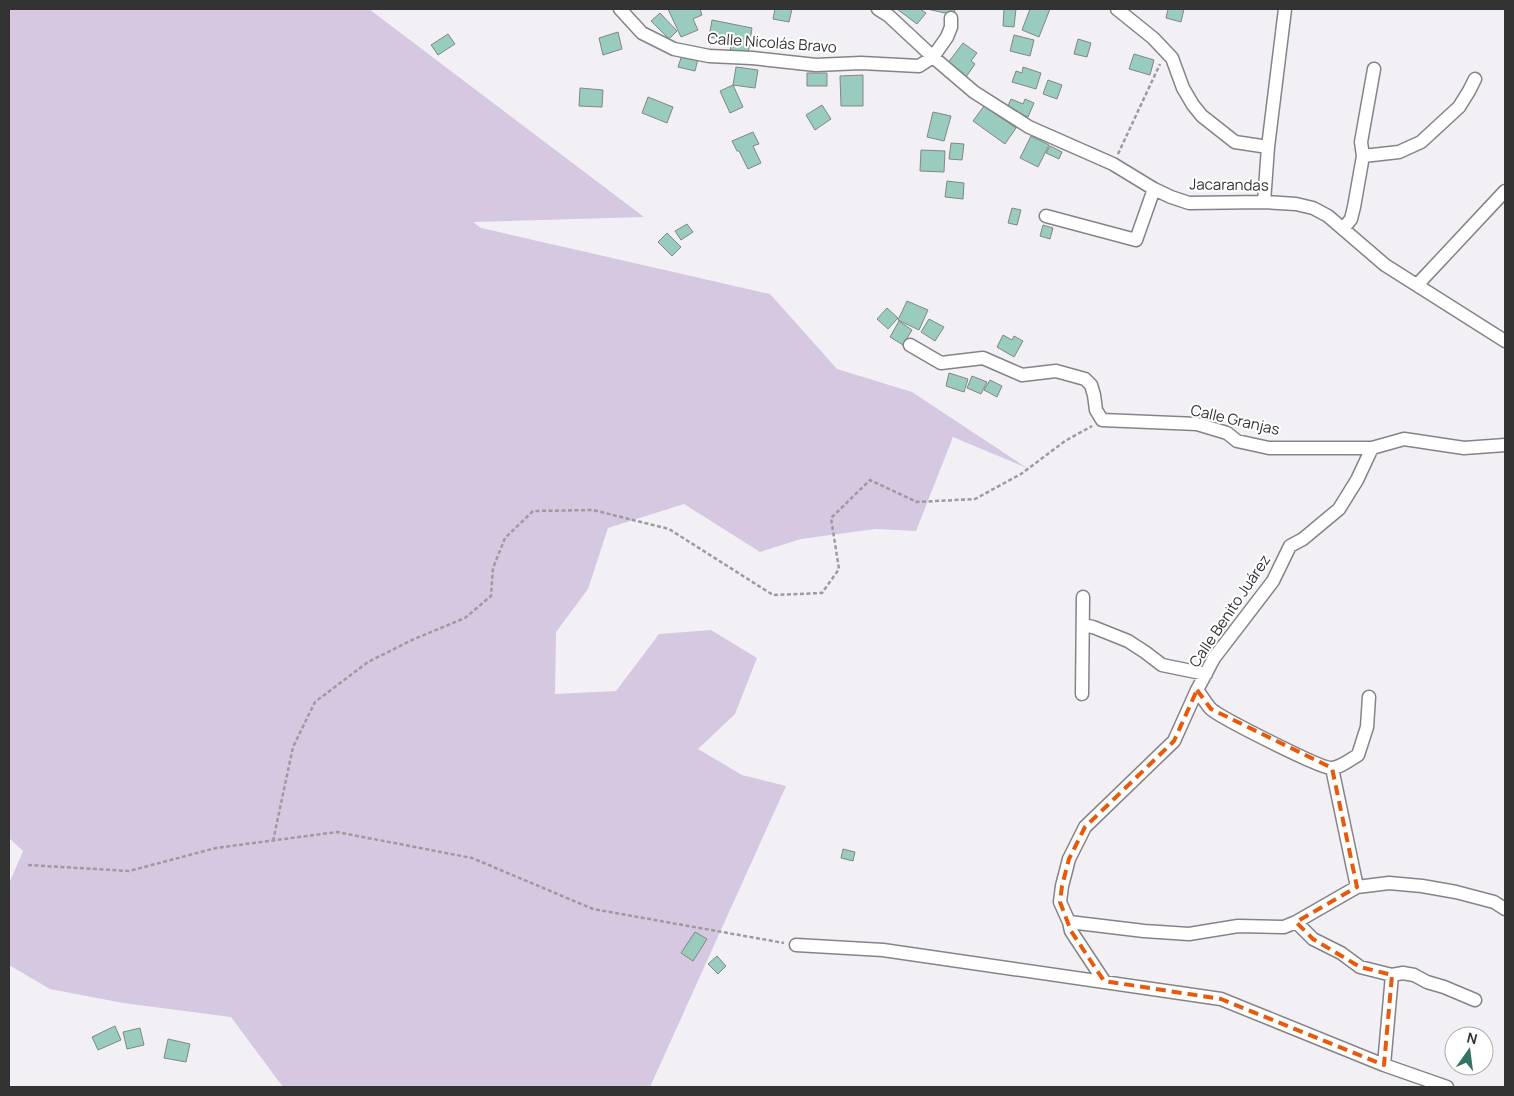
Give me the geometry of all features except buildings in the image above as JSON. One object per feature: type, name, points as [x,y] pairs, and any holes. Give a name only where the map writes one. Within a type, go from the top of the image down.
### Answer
[{"type":"street","name":"Calle Nicolás Bravo","points":[[620,9],[642,33],[674,48],[709,56],[752,58],[816,65],[861,63],[920,66],[932,57]]},
{"type":"street","name":"Jacarandas","points":[[878,9],[889,16],[932,57],[974,92],[1028,127],[1113,164],[1154,189],[1189,203],[1264,202],[1296,204],[1313,208],[1328,216],[1385,264],[1500,338]]},
{"type":"street","points":[[1118,9],[1154,38],[1172,58],[1183,88],[1202,116],[1235,142],[1268,147]]},
{"type":"street","points":[[1264,202],[1268,147],[1285,9]]},
{"type":"street","points":[[932,57],[947,37],[951,27],[951,18]]},
{"type":"street","points":[[1343,229],[1351,219],[1354,207],[1363,156],[1361,142],[1374,70]]},
{"type":"street","points":[[1363,156],[1399,152],[1421,142],[1459,106],[1475,79]]},
{"type":"street","points":[[1046,216],[1136,240],[1154,189]]},
{"type":"street","points":[[1417,285],[1505,191]]},
{"type":"street","points":[[1500,338],[1505,325]]},
{"type":"street","points":[[910,345],[941,363],[982,358],[1022,376],[1056,371],[1084,379],[1090,385],[1094,395],[1096,410],[1102,420]]},
{"type":"street","name":"Calle Granjas","points":[[1102,420],[1197,424],[1228,433],[1237,440],[1269,448],[1372,448],[1404,438],[1464,448],[1505,445]]},
{"type":"street","name":"Calle Benito Juárez","points":[[1104,982],[1071,931],[1060,902],[1069,859],[1085,827],[1174,741],[1214,658],[1273,581],[1290,546],[1339,509],[1357,480],[1372,448]]},
{"type":"street","points":[[1082,694],[1083,597]]},
{"type":"street","points":[[1083,625],[1094,627],[1128,641],[1162,665],[1206,674]]},
{"type":"street","points":[[1197,690],[1211,709],[1318,764],[1332,768],[1358,755],[1367,728],[1369,698]]},
{"type":"street","points":[[1332,768],[1357,887]]},
{"type":"street","points":[[1069,922],[1189,934],[1238,926],[1284,927],[1357,887],[1389,883],[1456,892],[1494,902],[1505,909]]},
{"type":"street","points":[[1296,922],[1314,939],[1341,953],[1360,967],[1392,976],[1403,973],[1414,976],[1476,1000]]},
{"type":"street","points":[[796,945],[883,950],[1221,999],[1384,1065],[1447,1087]]},
{"type":"street","points":[[1384,1065],[1392,976]]},
{"type":"path","points":[[1113,164],[1160,63],[1172,58]]},
{"type":"path","points":[[273,840],[293,747],[315,702],[368,662],[412,640],[466,618],[491,596],[493,568],[505,538],[533,511],[593,510],[669,529],[773,595],[822,593],[839,569],[831,518],[870,480],[917,502],[975,499],[1021,474],[1065,441],[1102,420]]},
{"type":"path","points":[[28,864],[129,872],[216,848],[337,832],[472,858],[594,909],[796,945]]},
{"type":"highlighted area","points":[[1197,690],[1211,709],[1332,768],[1357,887],[1296,922],[1313,939],[1360,967],[1392,975],[1384,1065],[1221,999],[1104,981],[1071,931],[1060,902],[1062,886],[1069,859],[1085,827],[1174,741]]},
{"type":"shaded area","points":[[9,9],[369,9],[644,217],[473,222],[481,228],[770,294],[837,369],[912,392],[1027,468],[953,437],[916,531],[875,529],[801,539],[760,552],[684,504],[608,528],[588,589],[556,632],[555,694],[616,691],[659,634],[711,630],[757,658],[735,714],[698,749],[742,775],[786,786],[650,1087],[283,1087],[231,1017],[123,1003],[50,989],[9,965],[9,884],[23,851],[9,838]]}]
